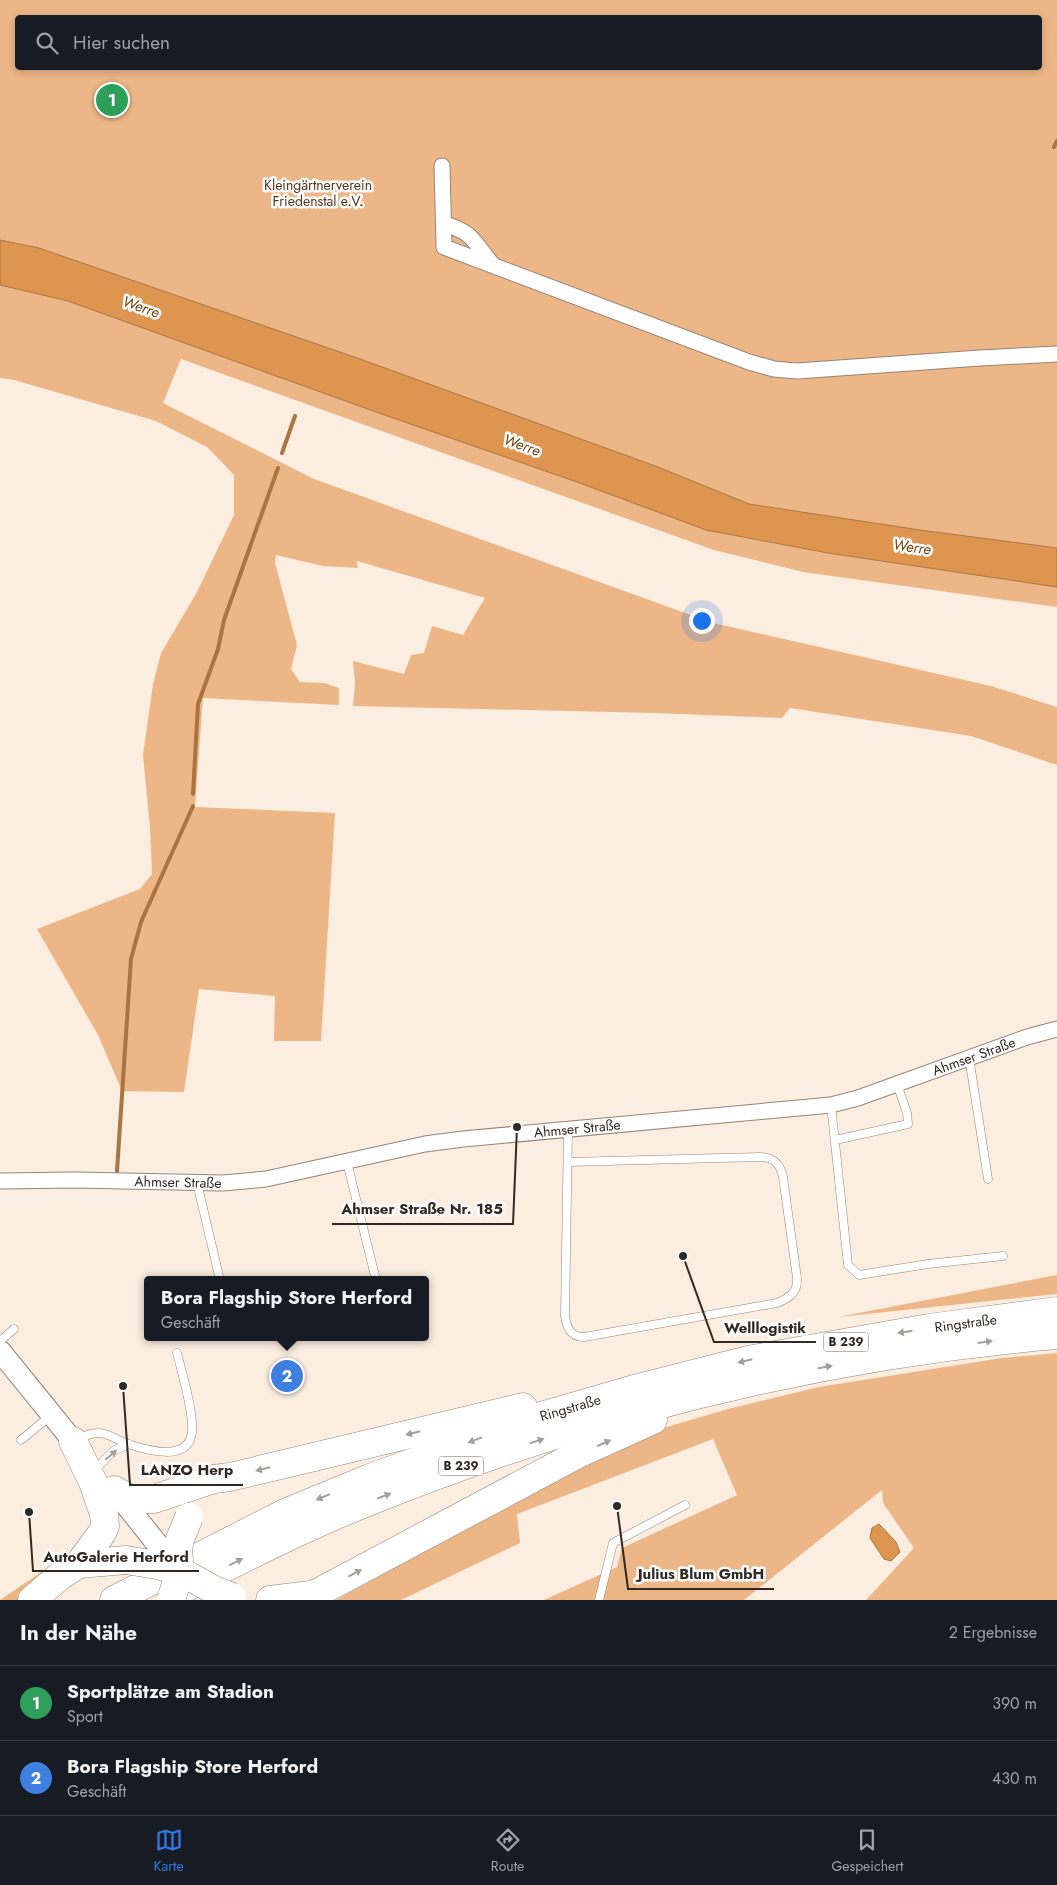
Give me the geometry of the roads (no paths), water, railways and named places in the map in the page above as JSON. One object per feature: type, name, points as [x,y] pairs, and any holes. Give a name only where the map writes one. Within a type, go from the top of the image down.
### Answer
[{"type":"highway","name":"Ringstraße","points":[[114,1600],[285,1514],[370,1478],[531,1419],[638,1388],[748,1360],[930,1328],[1057,1311]]},
{"type":"highway","name":"Ringstraße","points":[[161,1600],[243,1559],[358,1506],[456,1468],[590,1424],[693,1396],[777,1376],[855,1361],[1057,1334]]},
{"type":"highway","points":[[270,1600],[308,1598],[580,1453],[653,1420],[742,1394],[777,1376]]},
{"type":"highway","points":[[114,1490],[130,1499],[154,1499],[214,1479],[230,1477],[620,1383],[638,1388]]},
{"type":"highway","points":[[32,1600],[60,1576],[79,1564],[105,1526],[104,1514],[94,1482],[73,1441]]},
{"type":"highway","points":[[171,1600],[180,1571],[178,1549],[180,1539],[189,1517],[205,1496],[230,1477]]},
{"type":"highway","points":[[79,1564],[126,1560],[158,1565],[180,1571],[232,1599]]},
{"type":"street","points":[[442,166],[444,246],[749,362],[774,369],[797,371],[1057,354]]},
{"type":"street","points":[[444,224],[469,234],[494,266]]},
{"type":"street","name":"Ahmser Straße","points":[[0,1181],[75,1180],[197,1183],[266,1179],[425,1144],[831,1105],[858,1098],[1027,1036],[1057,1029]]},
{"type":"street","points":[[0,1351],[180,1571]]},
{"type":"lane","points":[[969,1057],[988,1179]]},
{"type":"lane","points":[[835,1140],[908,1124],[907,1113],[897,1084]]},
{"type":"lane","points":[[831,1105],[848,1265],[859,1275],[928,1264],[1003,1256]]},
{"type":"lane","points":[[568,1130],[565,1316],[566,1325],[571,1334],[577,1337],[584,1337],[777,1303],[788,1299],[798,1286],[783,1177],[781,1167],[776,1161],[768,1157],[759,1157],[568,1162]]},
{"type":"lane","points":[[347,1162],[375,1276]]},
{"type":"lane","points":[[197,1183],[219,1276]]},
{"type":"lane","points":[[0,1341],[14,1329]]},
{"type":"lane","points":[[73,1441],[101,1432],[129,1444],[166,1453],[178,1452],[192,1434],[192,1422],[178,1353]]},
{"type":"lane","points":[[21,1440],[52,1415]]},
{"type":"lane","points":[[96,1469],[113,1451],[129,1444]]},
{"type":"lane","points":[[599,1600],[613,1543],[685,1505]]},
{"type":"water","name":"Werre","points":[[0,240],[39,248],[360,359],[658,467],[749,504],[920,530],[1057,548],[1057,587],[828,553],[706,530],[577,482],[68,301],[0,285]]},
{"type":"water","points":[[879,1524],[896,1542],[900,1552],[891,1561],[884,1559],[870,1538],[872,1528]]},
{"type":"waterway","points":[[1054,147],[1057,141]]},
{"type":"waterway","points":[[282,453],[295,416]]},
{"type":"waterway","points":[[193,794],[198,704],[218,649],[224,620],[278,468]]},
{"type":"waterway","points":[[117,1171],[131,959],[141,922],[193,806]]},
{"type":"place","name":"Sportplätze am Stadion","points":[[112,100]]},
{"type":"place","name":"Ahmser Straße Nr. 185","points":[[517,1127]]},
{"type":"place","name":"Welllogistik","points":[[683,1256]]},
{"type":"place","name":"Bora Flagship Store Herford","points":[[287,1376]]},
{"type":"place","name":"LANZO Herp","points":[[123,1386]]},
{"type":"place","name":"Julius Blum GmbH","points":[[617,1506]]},
{"type":"place","name":"AutoGalerie Herford","points":[[29,1512]]},
{"type":"park label","name":"Kleingärtnerverein Friedenstal e.V.","points":[[318,194]]}]
